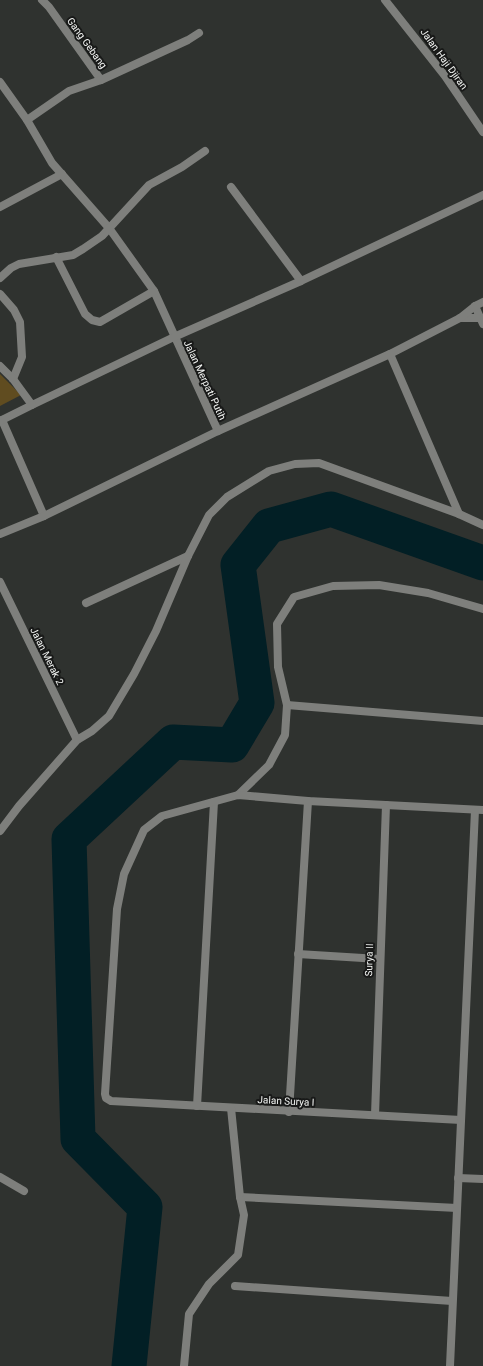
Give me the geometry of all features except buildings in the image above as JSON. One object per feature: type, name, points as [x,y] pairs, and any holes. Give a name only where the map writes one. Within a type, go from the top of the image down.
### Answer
[{"type":"street","name":"Gang Gebang","points":[[42,0],[49,7],[101,80]]},
{"type":"street","name":"Jalan Haji Djiran","points":[[385,0],[445,76],[483,132]]},
{"type":"street","points":[[26,120],[69,92],[101,80],[199,34]]},
{"type":"street","name":"Jalan Merpati Putih","points":[[0,82],[26,120],[52,163],[109,228],[154,291],[218,431]]},
{"type":"street","points":[[0,278],[11,268],[19,264],[73,255],[83,249],[102,236],[149,185],[182,167],[205,151]]},
{"type":"street","points":[[0,207],[62,174]]},
{"type":"street","points":[[231,187],[301,281]]},
{"type":"street","points":[[44,516],[1,420],[174,337],[301,281],[483,195]]},
{"type":"street","points":[[56,257],[85,314],[92,320],[100,322],[154,291]]},
{"type":"street","points":[[0,294],[14,310],[20,322],[22,357],[13,379]]},
{"type":"street","points":[[0,534],[44,516],[218,431],[390,354],[460,318],[475,306],[483,302]]},
{"type":"street","points":[[475,306],[482,320]]},
{"type":"street","points":[[460,318],[482,320]]},
{"type":"street","points":[[390,354],[459,514]]},
{"type":"street","points":[[0,366],[13,379],[32,406]]},
{"type":"street","points":[[0,831],[19,806],[77,740],[92,731],[109,716],[134,674],[156,631],[188,556],[209,515],[227,497],[269,470],[295,464],[319,463],[459,514],[483,525]]},
{"type":"street","points":[[86,603],[188,556]]},
{"type":"street","name":"Jalan Merak 2","points":[[0,582],[77,740]]},
{"type":"street","points":[[238,795],[269,765],[285,735],[287,705],[278,667],[277,624],[294,597],[333,586],[379,586],[428,593],[483,609]]},
{"type":"street","points":[[287,705],[483,721]]},
{"type":"street","points":[[197,1106],[214,802],[238,795],[308,801],[479,810],[461,1120],[450,1366]]},
{"type":"street","points":[[289,1112],[308,801]]},
{"type":"street","name":"Jalan Surya I","points":[[214,802],[162,816],[144,830],[124,874],[117,909],[105,1094],[106,1098],[111,1101],[289,1112],[461,1120]]},
{"type":"street","name":"Surya II","points":[[375,1116],[379,959],[386,805]]},
{"type":"street","points":[[298,954],[379,959]]},
{"type":"street","points":[[184,1366],[189,1314],[209,1284],[238,1255],[244,1215],[240,1197],[231,1108]]},
{"type":"street","points":[[0,1177],[24,1191]]},
{"type":"street","points":[[458,1178],[483,1179]]},
{"type":"street","points":[[240,1197],[457,1208]]},
{"type":"street","points":[[235,1286],[452,1301]]},
{"type":"shaded area","points":[[0,374],[21,395],[0,406]]},
{"type":"waterway","points":[[129,1366],[145,1207],[78,1139],[69,839],[173,742],[232,745],[257,703],[238,565],[269,526],[331,509],[483,563]]}]
